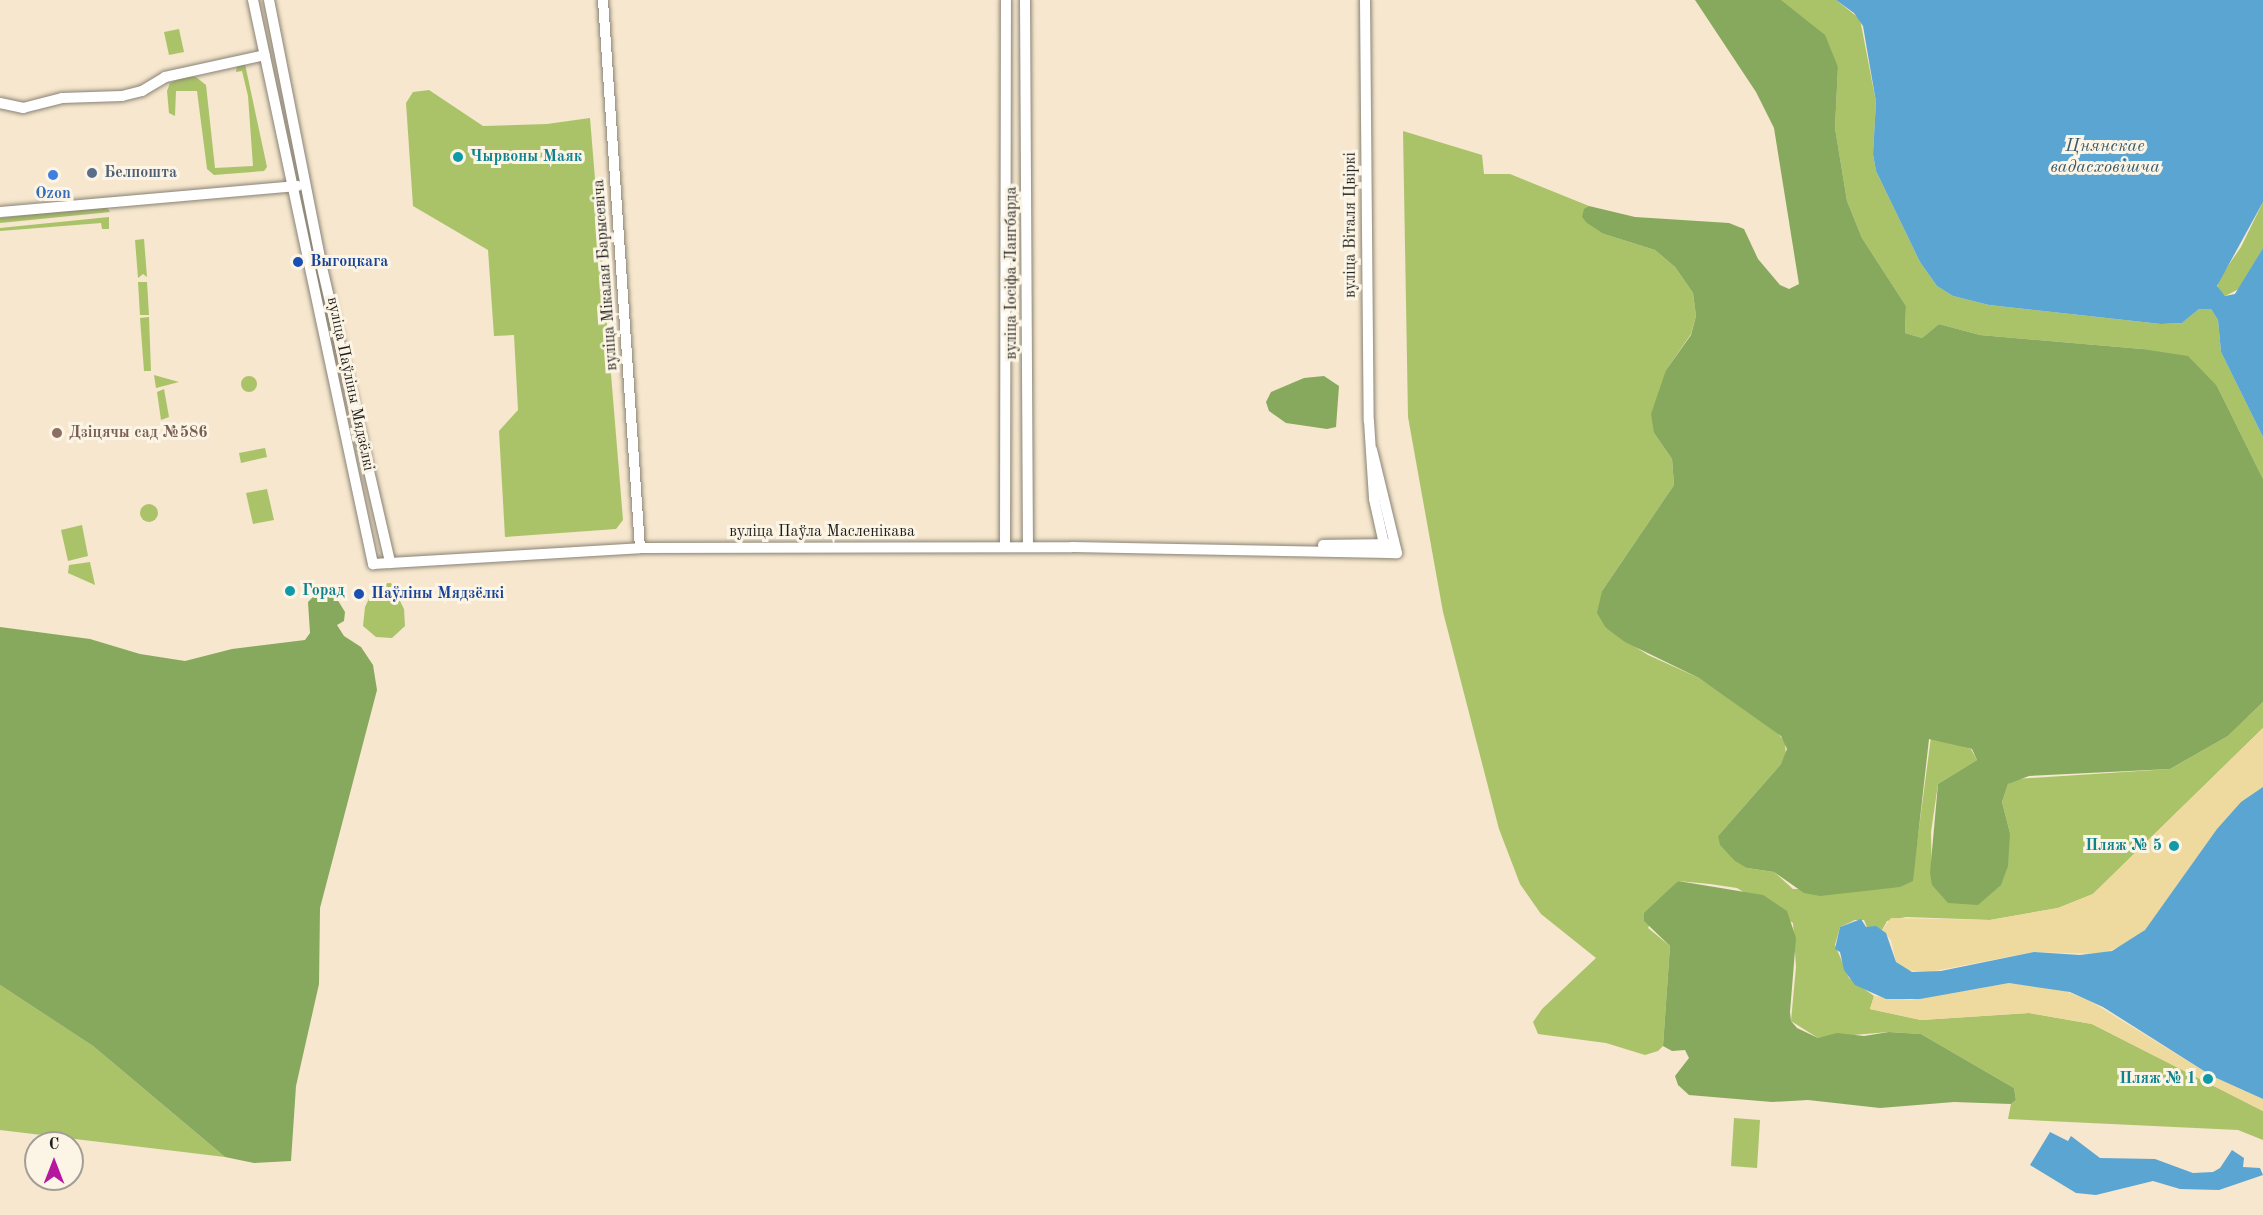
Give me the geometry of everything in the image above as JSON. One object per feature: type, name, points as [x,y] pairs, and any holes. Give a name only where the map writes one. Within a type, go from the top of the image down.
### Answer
[{"type":"street","name":"вуліца Паўліны Мядзёлкі","points":[[253,0],[390,563]]},
{"type":"street","name":"вуліца Паўліны Мядзёлкі","points":[[269,0],[299,186],[373,564]]},
{"type":"street","name":"вуліца Мікалая Барысевіча","points":[[603,0],[640,548]]},
{"type":"street","name":"вуліца Іосіфа Лангбарда","points":[[1005,546],[1006,0]]},
{"type":"street","name":"вуліца Іосіфа Лангбарда","points":[[1025,0],[1028,546]]},
{"type":"street","name":"вуліца Віталя Цвіркі","points":[[1365,0],[1367,364],[1374,499],[1391,549]]},
{"type":"street","points":[[0,103],[23,108],[62,98],[122,96],[142,91],[165,77],[265,55]]},
{"type":"street","points":[[0,212],[299,186]]},
{"type":"street","name":"вуліца Паўла Масленікава","points":[[373,564],[640,548],[1028,546],[1272,550],[1391,549]]},
{"type":"green space","points":[[1695,0],[1781,0],[1825,35],[1838,67],[1835,128],[1847,201],[1862,238],[1906,306],[1905,333],[1922,338],[1939,324],[1980,335],[2142,349],[2188,356],[2217,386],[2263,479],[2263,702],[2228,736],[2170,769],[2029,776],[2008,784],[2002,802],[2010,833],[2008,866],[2001,885],[1978,905],[1948,903],[1932,885],[1930,873],[1938,784],[1977,760],[1972,749],[1929,739],[1913,881],[1900,887],[1820,896],[1804,893],[1774,872],[1747,868],[1735,861],[1720,845],[1718,836],[1781,764],[1787,749],[1781,736],[1699,678],[1625,642],[1606,628],[1597,613],[1602,591],[1674,485],[1672,459],[1654,433],[1651,414],[1666,370],[1691,335],[1696,316],[1693,293],[1675,267],[1655,250],[1604,234],[1582,217],[1584,209],[1589,206],[1635,217],[1729,223],[1744,229],[1758,259],[1780,285],[1789,289],[1799,284],[1774,128],[1756,92]]},
{"type":"green space","points":[[1781,0],[1836,0],[1860,19],[1876,102],[1873,154],[1876,171],[1920,262],[1937,286],[1953,296],[1989,305],[2161,324],[2182,323],[2199,309],[2211,309],[2218,320],[2221,352],[2263,437],[2263,479],[2217,386],[2142,349],[1980,335],[1939,324],[1922,338],[1905,333],[1906,306],[1862,238],[1847,201],[1835,128],[1838,67]]},
{"type":"green space","points":[[179,29],[184,52],[169,55],[164,32]]},
{"type":"green space","points":[[245,64],[267,167],[264,171],[214,175],[207,169],[197,91],[176,91],[175,116],[169,113],[167,91],[170,83],[187,76],[196,77],[206,85],[215,168],[253,166],[248,96],[242,71],[236,72],[237,66]]},
{"type":"green space","points":[[429,90],[483,126],[547,124],[590,118],[623,520],[616,529],[505,537],[499,431],[518,410],[514,335],[494,336],[488,250],[413,206],[406,103],[413,92]]},
{"type":"green space","points":[[1403,131],[1482,155],[1484,174],[1510,174],[1589,206],[1584,210],[1604,234],[1655,250],[1675,267],[1693,293],[1696,316],[1691,334],[1666,370],[1654,433],[1672,459],[1674,485],[1602,591],[1606,628],[1648,655],[1699,678],[1772,726],[1785,742],[1786,756],[1781,764],[1718,836],[1747,868],[1774,872],[1793,889],[1880,889],[1912,881],[1931,737],[1971,749],[1977,760],[1938,784],[1931,832],[1932,885],[2010,833],[2002,802],[2008,784],[2016,779],[2170,769],[2228,736],[2263,702],[2263,728],[2093,894],[2058,908],[1990,920],[1906,917],[1887,921],[1882,930],[1867,927],[1864,920],[1855,920],[1840,927],[1835,945],[1849,978],[1874,996],[1870,1009],[1921,1020],[2029,1013],[2092,1024],[2263,1111],[2263,1140],[2238,1130],[2008,1119],[2011,1104],[2016,1100],[2014,1088],[1921,1034],[1889,1032],[1818,1038],[1791,1021],[1796,967],[1793,923],[1737,888],[1710,884],[1678,881],[1663,897],[1648,928],[1670,946],[1663,1046],[1658,1051],[1645,1055],[1606,1043],[1538,1034],[1533,1022],[1542,1009],[1596,958],[1541,914],[1520,884],[1499,829],[1443,612],[1408,417]]},
{"type":"green space","points":[[2263,202],[2263,248],[2239,289],[2225,296],[2217,289],[2219,279],[2241,247]]},
{"type":"green space","points":[[106,206],[110,212],[0,223],[0,218]]},
{"type":"green space","points":[[109,217],[109,229],[102,229],[101,223],[0,231],[0,228]]},
{"type":"green space","points":[[144,239],[147,277],[143,274],[138,278],[135,240]]},
{"type":"green space","points":[[138,282],[147,282],[149,315],[140,315]]},
{"type":"green space","points":[[149,317],[151,371],[144,371],[140,318]]},
{"type":"green space","points":[[154,375],[179,382],[156,388]]},
{"type":"green space","points":[[249,376],[257,384],[249,392],[241,384]]},
{"type":"green space","points":[[1324,376],[1339,386],[1336,427],[1327,429],[1286,423],[1269,411],[1266,402],[1271,392],[1304,378]]},
{"type":"green space","points":[[164,389],[169,417],[161,420],[157,392]]},
{"type":"green space","points":[[265,448],[267,457],[241,463],[239,453]]},
{"type":"green space","points":[[267,489],[274,520],[253,524],[246,493]]},
{"type":"green space","points":[[145,504],[153,504],[158,509],[156,520],[145,522],[140,517],[140,509]]},
{"type":"green space","points":[[82,525],[88,556],[68,561],[61,530]]},
{"type":"green space","points":[[90,562],[95,585],[68,573],[69,565]]},
{"type":"green space","points":[[391,583],[404,609],[405,626],[392,638],[376,637],[363,626],[365,607],[376,584]]},
{"type":"green space","points":[[318,592],[334,594],[345,612],[344,621],[337,625],[344,636],[361,647],[373,665],[377,690],[320,908],[319,984],[296,1086],[291,1161],[254,1163],[225,1157],[93,1046],[0,985],[0,627],[90,639],[140,654],[185,661],[232,649],[305,640],[310,633],[308,602]]},
{"type":"green space","points":[[1678,881],[1763,895],[1787,911],[1796,938],[1790,1012],[1791,1021],[1797,1028],[1818,1038],[1837,1033],[1864,1036],[1889,1032],[1921,1034],[2014,1088],[2016,1100],[2011,1104],[1954,1102],[1880,1108],[1808,1100],[1772,1102],[1689,1095],[1678,1085],[1675,1076],[1689,1058],[1685,1050],[1672,1051],[1663,1046],[1670,946],[1644,921],[1644,913]]},
{"type":"green space","points":[[0,985],[93,1046],[225,1157],[84,1140],[84,1131],[24,1131],[24,1133],[0,1130]]},
{"type":"green space","points":[[1734,1118],[1760,1120],[1757,1168],[1731,1166]]},
{"type":"sand","name":"Пляж № 5","points":[[2263,728],[2263,787],[2229,815],[2145,930],[2130,942],[2102,954],[2034,952],[1929,972],[1905,970],[1896,962],[1891,940],[1882,930],[1891,918],[1990,920],[2058,908],[2093,894]]},
{"type":"sand","points":[[2009,983],[2058,988],[2090,1001],[2212,1076],[2263,1099],[2263,1111],[2092,1024],[2029,1013],[1921,1020],[1870,1009],[1874,996],[1910,1000]]},
{"type":"water","name":"Цнянскае вадасховішча","points":[[1836,0],[2263,0],[2263,202],[2217,286],[2225,296],[2235,294],[2263,248],[2263,437],[2221,352],[2218,320],[2211,309],[2199,309],[2182,323],[2161,324],[1989,305],[1953,296],[1937,286],[1920,262],[1876,171],[1873,154],[1876,102],[1863,26],[1854,13]]},
{"type":"water","points":[[2263,787],[2263,1099],[2212,1076],[2103,1007],[2070,992],[2009,983],[1920,999],[1886,999],[1855,985],[1844,970],[1840,952],[1835,949],[1840,927],[1861,919],[1866,927],[1876,926],[1886,933],[1896,962],[1912,972],[1941,971],[2034,952],[2080,955],[2112,951],[2145,930],[2217,829],[2241,802]]},
{"type":"water","points":[[2050,1132],[2068,1141],[2071,1136],[2100,1158],[2155,1159],[2193,1173],[2213,1172],[2220,1168],[2232,1150],[2244,1158],[2243,1167],[2260,1168],[2263,1175],[2219,1190],[2180,1189],[2153,1181],[2096,1195],[2076,1193],[2030,1165]]},
{"type":"place","name":"Чырвоны Маяк","points":[[458,157]]},
{"type":"place","name":"Белпошта","points":[[92,173]]},
{"type":"place","name":"Ozon","points":[[53,175]]},
{"type":"place","name":"Выгоцкага","points":[[298,262]]},
{"type":"place","name":"Дзіцячы сад №586","points":[[57,433]]},
{"type":"place","name":"Горад","points":[[290,591]]},
{"type":"place","name":"Паўліны Мядзёлкі","points":[[359,594]]},
{"type":"place","name":"Пляж № 5","points":[[2174,846]]},
{"type":"place","name":"Пляж № 1","points":[[2208,1079]]}]
